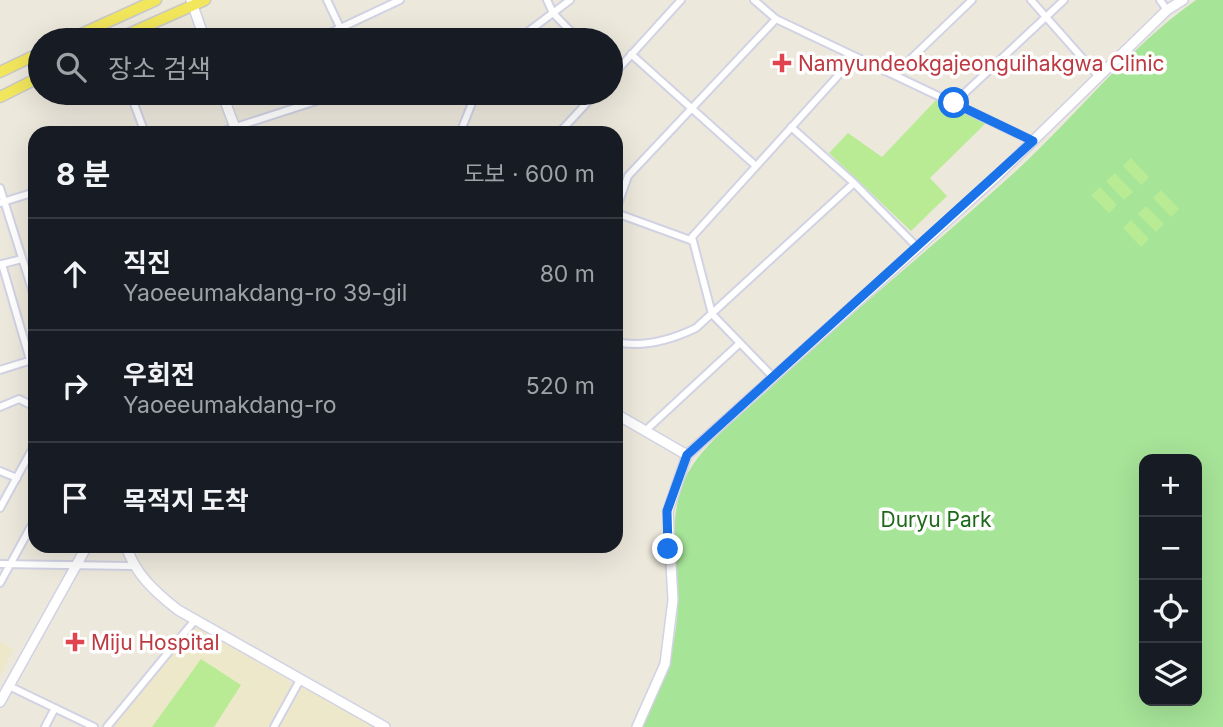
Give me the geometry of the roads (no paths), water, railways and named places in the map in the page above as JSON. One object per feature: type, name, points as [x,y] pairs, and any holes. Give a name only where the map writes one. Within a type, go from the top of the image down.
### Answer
[{"type":"main road","points":[[94,28],[156,0]]},
{"type":"main road","points":[[140,28],[192,3],[205,0]]},
{"type":"main road","points":[[637,727],[666,664],[673,600],[667,511],[687,455],[1033,141],[1167,10],[1182,0]]},
{"type":"main road","points":[[192,3],[201,28]]},
{"type":"main road","points":[[0,72],[28,59]]},
{"type":"main road","points":[[0,97],[28,83]]},
{"type":"main road","points":[[226,105],[234,126]]},
{"type":"main road","points":[[623,418],[687,455]]},
{"type":"main road","points":[[0,702],[83,553]]},
{"type":"main road","points":[[128,553],[132,566],[160,596],[195,620],[385,727]]},
{"type":"street","points":[[327,0],[340,28],[401,0]]},
{"type":"street","points":[[547,0],[553,13],[567,28]]},
{"type":"street","points":[[533,28],[570,0]]},
{"type":"street","points":[[623,62],[681,0]]},
{"type":"street","points":[[754,0],[776,19],[1033,141]]},
{"type":"street","points":[[894,75],[972,0]]},
{"type":"street","points":[[1031,0],[1099,77]]},
{"type":"street","points":[[954,103],[1064,0]]},
{"type":"street","points":[[1160,0],[1167,10]]},
{"type":"street","points":[[623,185],[628,176],[776,19]]},
{"type":"street","points":[[631,54],[756,166]]},
{"type":"street","points":[[773,377],[712,314],[692,237],[855,57]]},
{"type":"street","points":[[134,105],[142,126]]},
{"type":"street","points":[[246,126],[307,105]]},
{"type":"street","points":[[464,126],[472,105]]},
{"type":"street","points":[[565,126],[585,105]]},
{"type":"street","points":[[791,127],[854,183],[917,247]]},
{"type":"street","points":[[623,343],[640,344],[672,340],[696,328],[854,183]]},
{"type":"street","points":[[0,188],[2,202],[28,277]]},
{"type":"street","points":[[2,202],[28,194]]},
{"type":"street","points":[[623,214],[693,241]]},
{"type":"street","points":[[22,259],[2,264],[28,344]]},
{"type":"street","points":[[645,431],[740,343]]},
{"type":"street","points":[[0,369],[28,361]]},
{"type":"street","points":[[0,407],[19,399],[28,404]]},
{"type":"street","points":[[1,507],[28,457]]},
{"type":"street","points":[[0,471],[17,478]]},
{"type":"street","points":[[0,583],[28,532]]},
{"type":"street","points":[[0,564],[132,566]]},
{"type":"street","points":[[107,727],[195,620]]},
{"type":"street","points":[[274,727],[300,680]]},
{"type":"street","points":[[9,686],[94,727]]},
{"type":"street","points":[[45,727],[55,708]]},
{"type":"place","name":"Namyundeokgajeonguihakgwa Clinic","points":[[782,63]]},
{"type":"place","name":"Miju Hospital","points":[[75,642]]},
{"type":"park label","name":"Duryu Park","points":[[936,519]]}]
